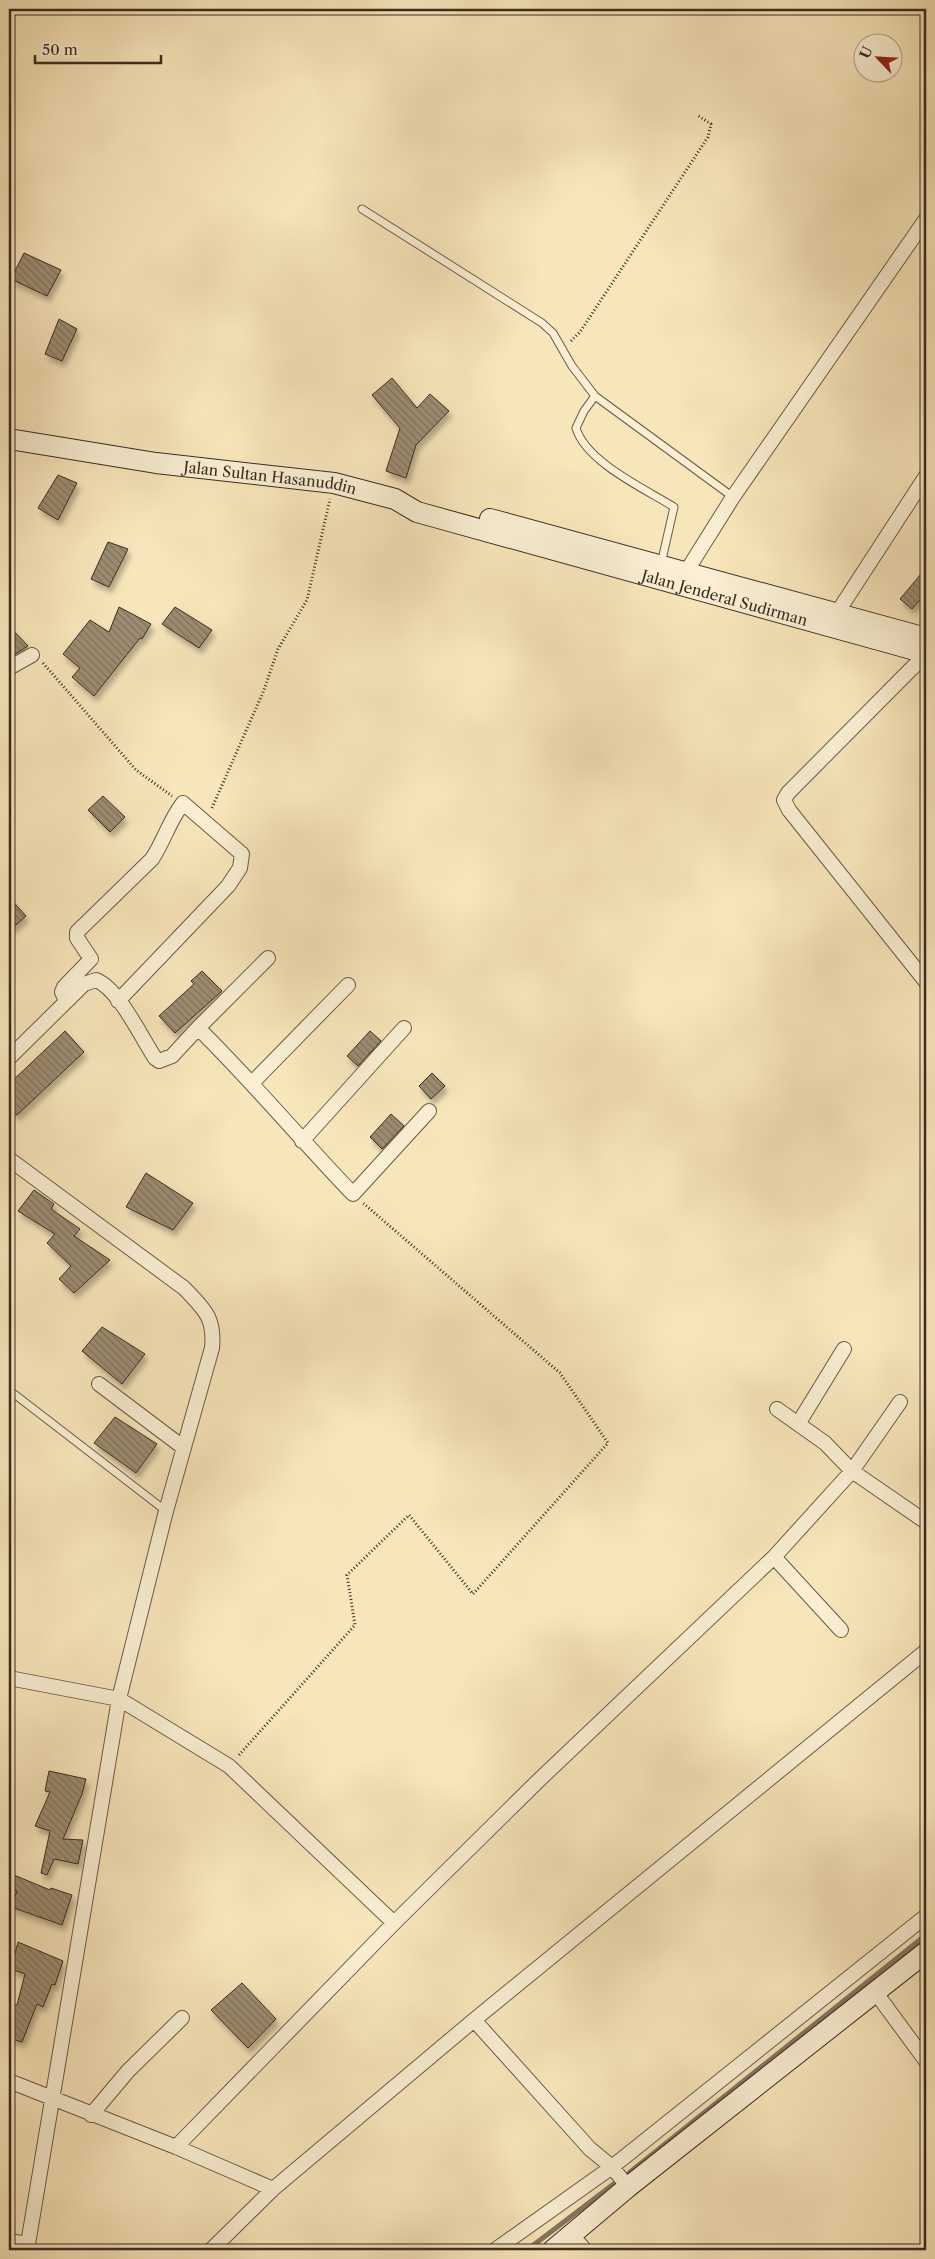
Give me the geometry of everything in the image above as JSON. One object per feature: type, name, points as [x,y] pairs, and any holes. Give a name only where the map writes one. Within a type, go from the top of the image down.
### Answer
[{"type":"main road","name":"Jalan Sultan Hasanuddin","points":[[9,439],[156,463],[334,483],[395,499],[417,512],[524,543]]},
{"type":"main road","points":[[395,499],[418,500],[660,565],[682,578],[837,613],[926,638]]},
{"type":"main road","name":"Jalan Jenderal Sudirman","points":[[524,543],[682,578],[926,653]]},
{"type":"main road","points":[[553,2250],[627,2186],[926,1952]]},
{"type":"street","points":[[682,578],[733,497],[926,219]]},
{"type":"street","points":[[837,613],[926,476]]},
{"type":"street","points":[[926,653],[788,793],[784,800],[789,810],[926,982]]},
{"type":"street","points":[[9,668],[32,655]]},
{"type":"street","points":[[66,1001],[62,992],[64,987],[92,959],[78,938],[78,932],[152,859],[160,847],[173,816],[183,803],[242,854],[240,868],[228,886],[118,1001]]},
{"type":"street","points":[[9,1058],[84,984],[96,980],[106,986],[118,1001],[154,1058],[159,1061],[172,1056],[268,958]]},
{"type":"street","points":[[252,1083],[348,984]]},
{"type":"street","points":[[198,1028],[252,1083],[302,1141],[353,1194],[429,1111]]},
{"type":"street","points":[[302,1141],[404,1028]]},
{"type":"street","points":[[9,1159],[184,1288],[206,1311],[214,1330],[212,1348],[166,1511],[119,1699],[51,2099],[28,2247],[9,2241]]},
{"type":"street","points":[[798,1424],[844,1349]]},
{"type":"street","points":[[99,1384],[184,1448]]},
{"type":"street","points":[[176,2147],[394,1923],[538,1780],[774,1557],[852,1471],[900,1402]]},
{"type":"street","points":[[777,1409],[825,1443],[852,1471],[926,1522]]},
{"type":"street","points":[[774,1557],[841,1630]]},
{"type":"street","points":[[211,2250],[273,2189],[474,2020],[926,1651]]},
{"type":"street","points":[[9,1678],[119,1699],[229,1766],[394,1923]]},
{"type":"street","points":[[495,2250],[613,2169],[926,1916]]},
{"type":"street","points":[[876,1993],[926,2061]]},
{"type":"street","points":[[91,2115],[128,2071],[182,2018]]},
{"type":"street","points":[[474,2020],[590,2149],[613,2169],[627,2186]]},
{"type":"street","points":[[9,2081],[176,2147],[273,2189]]},
{"type":"street","points":[[572,2235],[585,2250]]},
{"type":"lane","points":[[362,209],[542,323],[553,333],[572,366],[595,396],[733,497]]},
{"type":"lane","points":[[595,396],[584,411],[576,428],[579,438],[602,462],[674,507],[660,565]]},
{"type":"lane","points":[[9,1390],[166,1511]]},
{"type":"path","points":[[563,348],[580,332],[708,137],[711,124],[697,116]]},
{"type":"path","points":[[206,823],[264,690],[278,648],[307,600],[334,483]]},
{"type":"path","points":[[32,655],[39,657],[136,770],[183,803]]},
{"type":"path","points":[[229,1766],[355,1625],[347,1575],[408,1515],[473,1594],[608,1444],[560,1373],[353,1194]]},
{"type":"building","points":[[24,253],[61,270],[47,296],[11,279]]},
{"type":"building","points":[[59,319],[77,329],[62,361],[45,354]]},
{"type":"building","points":[[392,378],[417,408],[430,394],[449,411],[416,445],[406,478],[386,471],[400,428],[372,395]]},
{"type":"building","points":[[58,475],[77,483],[58,520],[38,508]]},
{"type":"building","points":[[108,542],[128,549],[109,587],[91,579]]},
{"type":"building","points":[[926,568],[926,593],[912,609],[900,599]]},
{"type":"building","points":[[119,607],[151,624],[142,639],[140,638],[94,696],[72,677],[80,668],[63,654],[90,620],[109,632]]},
{"type":"building","points":[[175,607],[212,630],[199,648],[162,624]]},
{"type":"building","points":[[9,626],[28,646],[9,658]]},
{"type":"building","points":[[103,796],[125,817],[110,832],[88,810]]},
{"type":"building","points":[[9,897],[26,916],[9,931]]},
{"type":"building","points":[[202,971],[222,991],[175,1033],[159,1016],[194,984],[191,981]]},
{"type":"building","points":[[65,1031],[84,1052],[17,1115],[9,1108],[9,1084]]},
{"type":"building","points":[[370,1031],[381,1041],[358,1066],[347,1056]]},
{"type":"building","points":[[432,1073],[445,1086],[431,1099],[419,1086]]},
{"type":"building","points":[[391,1114],[404,1126],[382,1149],[370,1137]]},
{"type":"building","points":[[146,1173],[193,1203],[173,1230],[126,1207]]},
{"type":"building","points":[[34,1190],[54,1204],[51,1209],[80,1229],[74,1236],[110,1260],[74,1293],[59,1279],[71,1266],[47,1243],[55,1234],[18,1211]]},
{"type":"building","points":[[102,1327],[145,1354],[122,1384],[82,1351]]},
{"type":"building","points":[[115,1417],[157,1444],[136,1473],[94,1443]]},
{"type":"building","points":[[49,1771],[86,1779],[82,1794],[63,1839],[83,1840],[78,1864],[54,1859],[47,1875],[41,1873],[50,1831],[35,1826],[50,1792],[45,1791]]},
{"type":"building","points":[[9,1873],[50,1890],[51,1888],[72,1895],[62,1925],[11,1907],[17,1891],[9,1888]]},
{"type":"building","points":[[18,1942],[63,1961],[55,1985],[52,1984],[43,2007],[37,2004],[22,2042],[9,2038],[9,2013],[12,2003],[17,2005],[25,1974],[11,1969]]},
{"type":"building","points":[[242,1983],[276,2019],[248,2048],[211,2010]]},
{"type":"waterway","points":[[629,2173],[926,1935]]},
{"type":"waterway","points":[[527,2250],[615,2183]]}]
